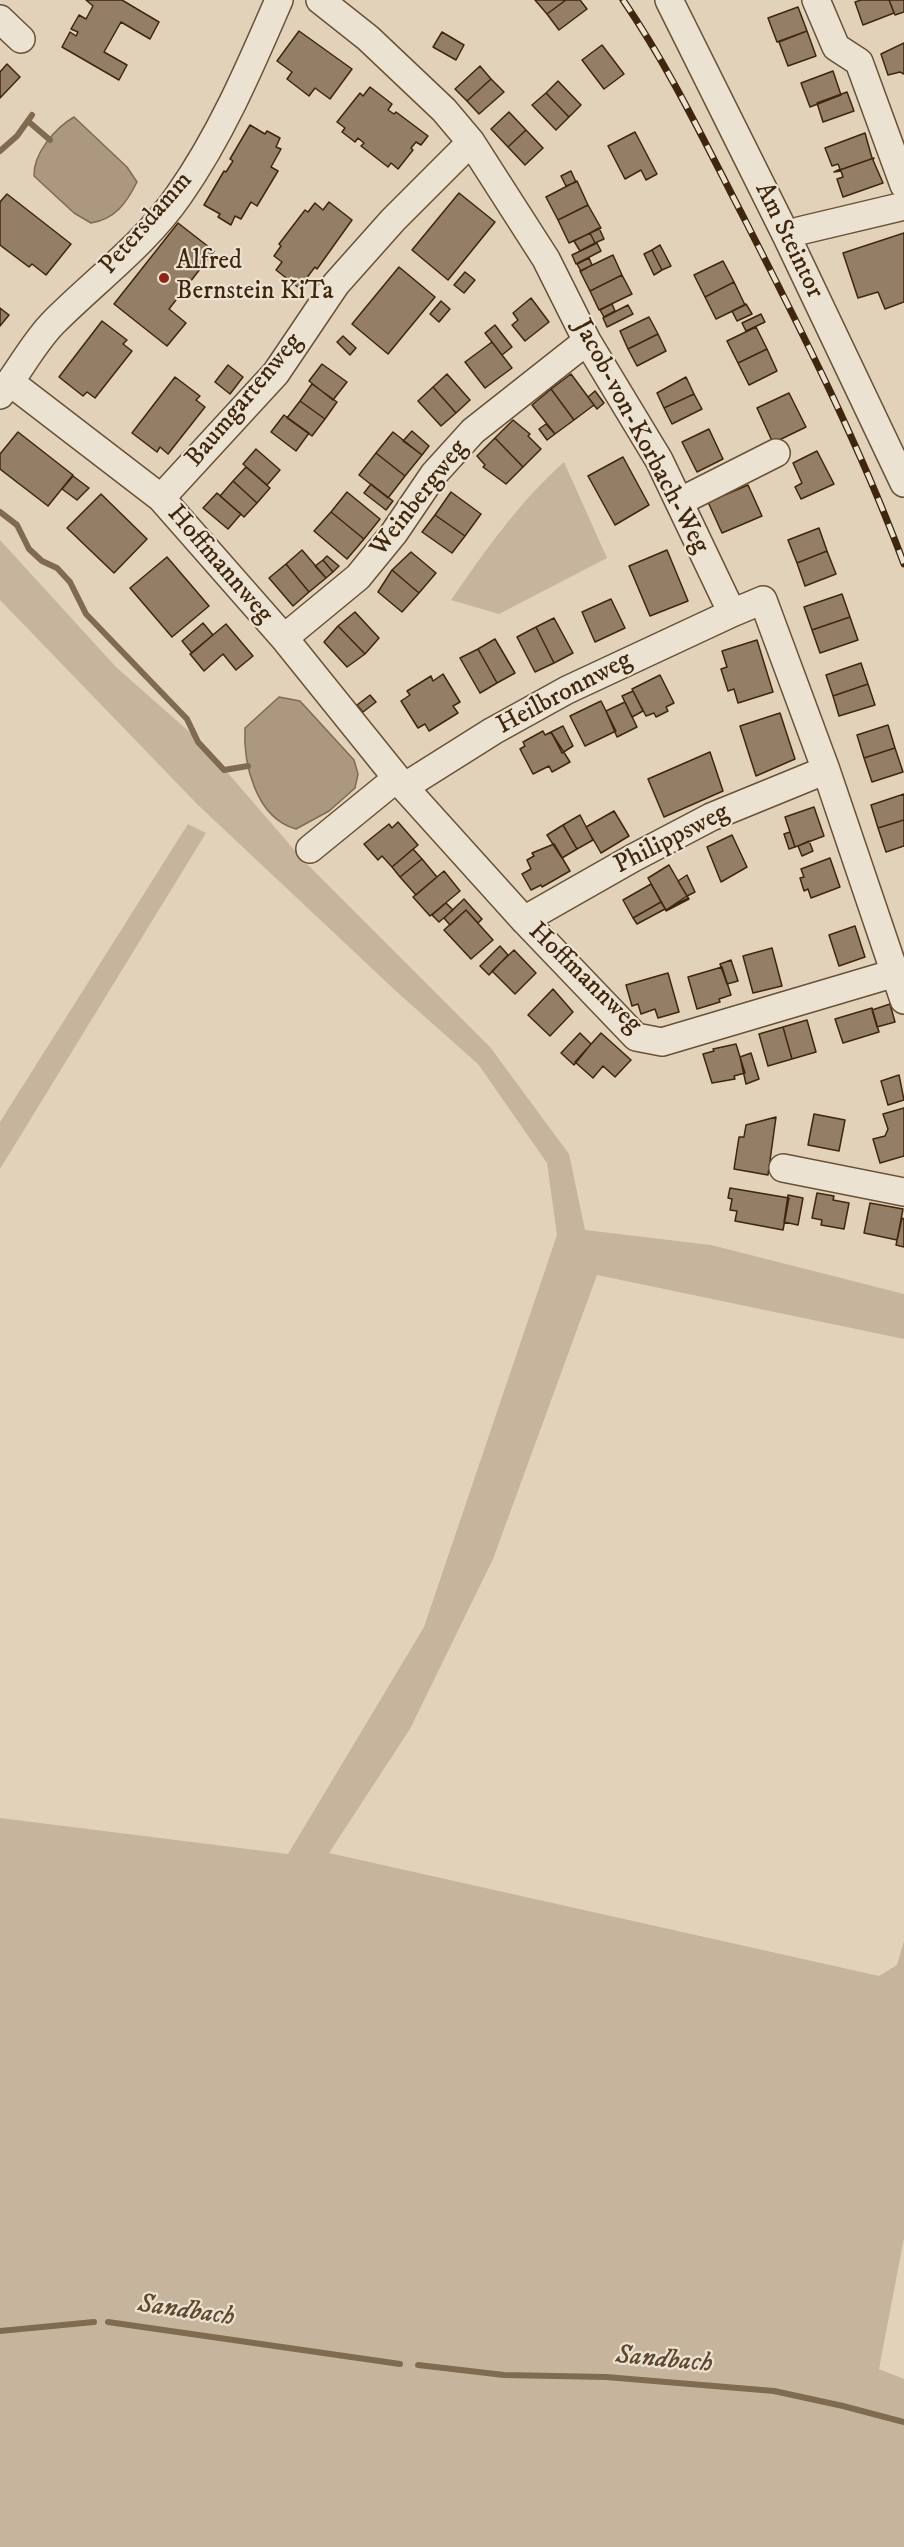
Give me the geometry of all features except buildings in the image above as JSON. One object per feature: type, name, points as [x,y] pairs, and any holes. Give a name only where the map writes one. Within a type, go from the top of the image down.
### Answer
[{"type":"street","name":"Petersdamm","points":[[5,389],[52,324],[140,239],[179,196],[216,134],[247,75],[279,0]]},
{"type":"street","name":"Jacob-von-Korbach-Weg","points":[[320,0],[368,38],[444,110],[471,142],[546,259],[586,341],[659,460],[732,613]]},
{"type":"street","name":"Am Steintor","points":[[669,0],[787,237],[904,483]]},
{"type":"street","points":[[816,0],[836,47],[859,62],[904,185]]},
{"type":"street","points":[[0,19],[21,39]]},
{"type":"street","name":"Baumgartenweg","points":[[161,498],[276,373],[336,284],[393,220],[471,142]]},
{"type":"street","points":[[787,237],[799,231],[904,206]]},
{"type":"street","name":"Weinbergweg","points":[[284,638],[358,577],[394,533],[434,474],[473,431],[586,341]]},
{"type":"street","name":"Hoffmannweg","points":[[5,389],[161,498],[284,638],[400,782],[524,920],[636,1037],[662,1042],[895,973]]},
{"type":"street","points":[[679,502],[776,453]]},
{"type":"street","points":[[732,613],[763,600],[826,771],[904,1000]]},
{"type":"street","name":"Heilbronnweg","points":[[400,782],[567,690],[732,613]]},
{"type":"street","name":"Philippsweg","points":[[524,920],[711,818],[826,771]]},
{"type":"street","points":[[310,849],[400,782]]},
{"type":"street","points":[[783,1168],[904,1192]]},
{"type":"shaded area","points":[[74,117],[127,167],[137,182],[119,209],[107,218],[91,223],[74,213],[34,176],[37,159],[47,142]]},
{"type":"shaded area","points":[[564,462],[607,558],[499,614],[451,600],[517,510]]},
{"type":"shaded area","points":[[0,540],[116,667],[202,743],[303,860],[490,1047],[569,1154],[585,1230],[711,1245],[904,1294],[904,1339],[597,1275],[493,1559],[410,1729],[329,1853],[879,1976],[897,1965],[904,1941],[904,2238],[879,2369],[904,2379],[904,2547],[0,2547],[0,1818],[288,1854],[424,1627],[557,1235],[547,1163],[478,1064],[398,993],[198,805],[0,600]]},
{"type":"shaded area","points":[[279,697],[300,701],[354,760],[358,774],[355,788],[345,797],[329,811],[296,829],[282,823],[262,802],[255,788],[246,757],[245,728]]},
{"type":"shaded area","points":[[188,824],[206,833],[0,1169],[0,1122]]},
{"type":"waterway","points":[[0,151],[17,136],[32,115]]},
{"type":"waterway","points":[[29,122],[50,140]]},
{"type":"waterway","points":[[0,512],[17,525],[29,549],[42,561],[57,568],[70,582],[86,614],[187,719],[198,742],[224,770],[248,766]]},
{"type":"waterway","name":"Sandbach","points":[[0,2331],[94,2322]]},
{"type":"waterway","name":"Sandbach","points":[[108,2322],[400,2364]]},
{"type":"waterway","name":"Sandbach","points":[[418,2365],[504,2375],[606,2377],[774,2391],[904,2422]]},
{"type":"railway","points":[[623,0],[688,109],[789,306],[850,433],[904,564]]},
{"type":"place","name":"Alfred Bernstein KiTa","points":[[164,278]]}]
